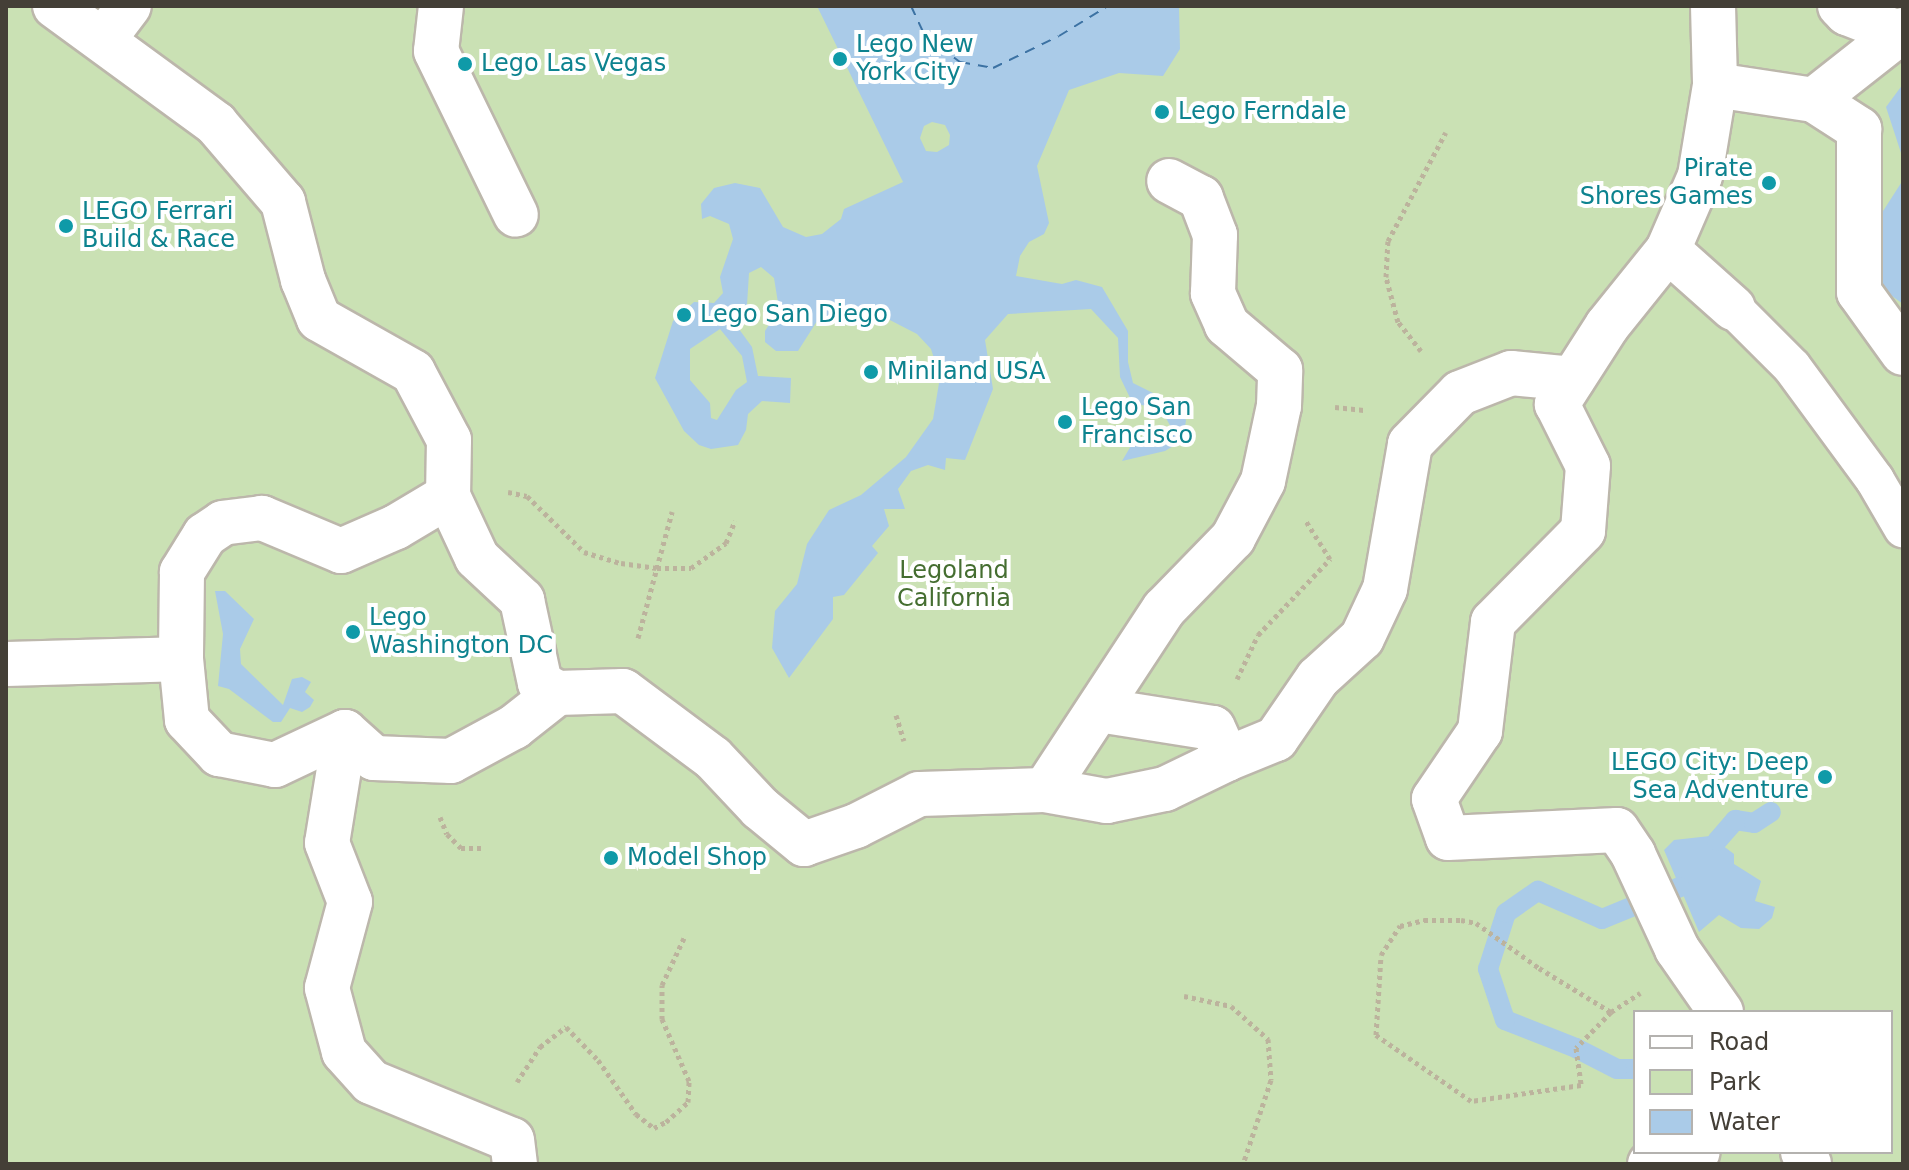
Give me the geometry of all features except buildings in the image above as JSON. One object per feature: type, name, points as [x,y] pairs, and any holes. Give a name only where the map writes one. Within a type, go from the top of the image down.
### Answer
[{"type":"street","points":[[55,6],[117,23],[216,124],[283,202],[303,280],[319,319],[413,372],[449,440],[448,496],[477,558],[522,600],[540,683],[557,693],[623,691],[713,758],[760,808],[804,844],[856,826],[919,794],[1045,790],[1107,801],[1165,789],[1220,744]]},
{"type":"street","points":[[441,6],[436,51],[516,215]]},
{"type":"street","points":[[1713,6],[1715,85],[1700,176],[1668,250],[1607,326],[1557,404],[1588,466],[1583,531],[1493,622],[1480,731],[1434,799],[1448,838],[1617,830],[1633,854],[1682,956],[1720,1010]]},
{"type":"street","points":[[1840,6],[1847,13],[1901,31]]},
{"type":"street","points":[[1814,100],[1901,31]]},
{"type":"street","points":[[1715,85],[1814,100],[1859,129],[1859,292],[1903,353]]},
{"type":"street","points":[[1045,790],[1164,609],[1233,538],[1263,481],[1279,406],[1280,370],[1227,325],[1213,293],[1215,235],[1201,198],[1169,181]]},
{"type":"street","points":[[1668,250],[1733,308]]},
{"type":"street","points":[[1099,710],[1220,744],[1276,739],[1318,678],[1362,638],[1385,589],[1410,444],[1460,393],[1511,373],[1573,379]]},
{"type":"street","points":[[345,732],[275,765],[219,754],[187,720],[181,659],[182,572],[205,535],[223,523],[262,518],[341,551],[396,527],[448,496]]},
{"type":"street","points":[[6,664],[181,659]]},
{"type":"street","points":[[345,732],[374,758],[451,761],[514,727],[557,693]]},
{"type":"street","points":[[345,732],[327,843],[350,902],[327,988],[344,1052],[371,1082],[512,1140],[515,1164]]},
{"type":"street","points":[[1650,1164],[1690,1154]]},
{"type":"lane","points":[[1733,308],[1792,367],[1875,480],[1903,528]]},
{"type":"path","points":[[1446,132],[1388,241],[1386,277],[1398,322],[1460,393]]},
{"type":"path","points":[[1220,744],[1258,635],[1330,559],[1287,492],[1263,481]]},
{"type":"path","points":[[448,496],[491,489],[527,496],[584,552],[657,568],[691,568],[726,543],[735,521]]},
{"type":"path","points":[[623,691],[672,512]]},
{"type":"path","points":[[1611,1012],[1476,923],[1424,920],[1400,926],[1381,955],[1376,1035],[1471,1101],[1581,1085],[1576,1048],[1611,1012],[1682,956]]},
{"type":"path","points":[[485,1128],[540,1047],[566,1027],[598,1060],[636,1114],[654,1128],[688,1102],[689,1081],[662,1019],[662,985],[684,938]]},
{"type":"path","points":[[1184,996],[1231,1006],[1268,1039],[1271,1080],[1243,1164]]},
{"type":"green space","name":"Legoland California","points":[[6,6],[1903,6],[1903,1164],[6,1164]]},
{"type":"water","points":[[817,6],[1179,6],[1180,49],[1163,76],[1119,73],[1069,90],[1037,166],[1049,223],[1044,234],[1029,242],[1020,256],[1016,276],[1062,284],[1076,280],[1102,287],[1128,331],[1128,362],[1133,383],[1171,402],[1186,420],[1184,434],[1165,451],[1122,461],[1135,439],[1145,436],[1158,442],[1172,429],[1162,411],[1132,402],[1120,377],[1118,338],[1091,309],[1008,314],[985,340],[993,389],[965,460],[946,458],[945,470],[928,465],[911,471],[898,489],[905,509],[884,509],[889,526],[872,546],[878,553],[844,595],[833,597],[833,619],[789,678],[772,648],[775,611],[797,584],[807,544],[829,510],[861,495],[906,457],[933,419],[940,377],[931,349],[917,334],[884,317],[848,316],[828,325],[819,318],[798,351],[776,351],[765,342],[765,331],[779,309],[774,278],[761,267],[749,273],[747,305],[736,325],[752,347],[758,376],[791,378],[790,403],[762,401],[748,414],[746,430],[738,445],[711,449],[699,445],[684,431],[655,378],[673,321],[694,302],[714,303],[723,293],[720,277],[733,239],[729,224],[710,216],[702,219],[701,204],[714,188],[735,183],[760,188],[783,227],[806,237],[822,234],[841,219],[844,209],[903,182]],"holes":[[[932,122],[945,125],[950,135],[949,145],[937,152],[926,151],[920,138],[924,126]],[[720,329],[742,356],[747,382],[736,390],[717,420],[711,418],[710,403],[690,380],[690,349]]]},
{"type":"water","points":[[1903,84],[1903,159],[1886,107]]},
{"type":"water","points":[[1903,180],[1903,304],[1881,288],[1876,222]]},
{"type":"water","points":[[215,591],[225,591],[254,619],[240,649],[241,664],[283,705],[292,679],[302,677],[311,682],[305,692],[314,700],[310,707],[302,712],[290,708],[281,722],[273,722],[229,689],[218,686],[223,634]]},
{"type":"water","points":[[1710,836],[1734,854],[1734,864],[1761,881],[1755,901],[1775,907],[1772,918],[1759,929],[1741,928],[1719,915],[1699,932],[1664,850],[1674,840]]},
{"type":"waterway","points":[[1717,841],[1735,820],[1754,823],[1771,812]]},
{"type":"waterway","points":[[1633,1069],[1617,1069],[1576,1048],[1505,1020],[1488,969],[1506,913],[1538,891],[1602,919],[1680,887]]},
{"type":"ferry route","points":[[911,6],[925,36],[960,62],[993,68],[1059,36],[1108,6]]},
{"type":"place","name":"Lego New York City","points":[[840,59]]},
{"type":"place","name":"Lego Las Vegas","points":[[465,64]]},
{"type":"place","name":"Lego Ferndale","points":[[1162,112]]},
{"type":"place","name":"Pirate Shores Games","points":[[1769,183]]},
{"type":"place","name":"LEGO Ferrari Build & Race","points":[[66,226]]},
{"type":"place","name":"Lego San Diego","points":[[684,315]]},
{"type":"place","name":"Miniland USA","points":[[871,372]]},
{"type":"place","name":"Lego San Francisco","points":[[1065,422]]},
{"type":"place","name":"Lego Washington DC","points":[[353,632]]},
{"type":"place","name":"LEGO City: Deep Sea Adventure","points":[[1825,777]]},
{"type":"place","name":"Model Shop","points":[[611,858]]}]
